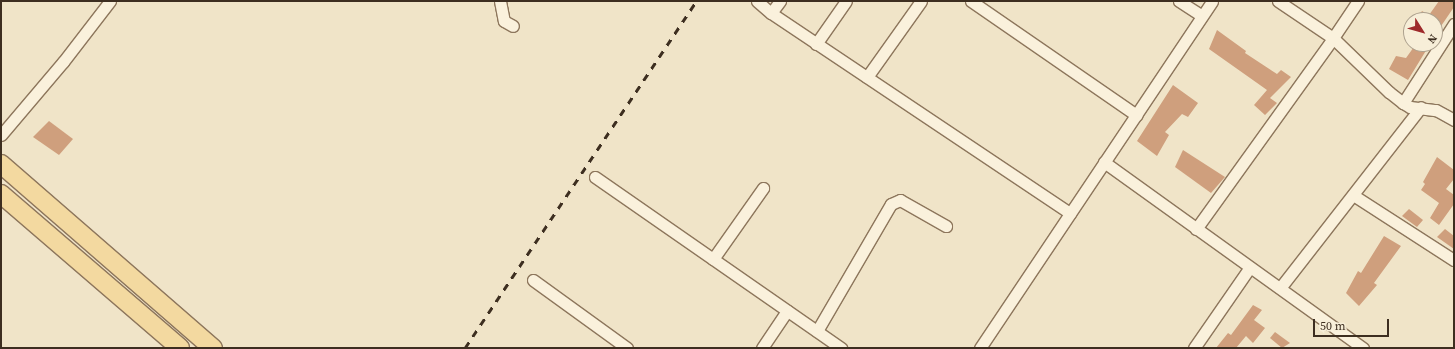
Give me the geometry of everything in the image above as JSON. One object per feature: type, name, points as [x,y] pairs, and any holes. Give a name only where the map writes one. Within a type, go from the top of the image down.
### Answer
[{"type":"main road","points":[[1,164],[213,348]]},
{"type":"main road","points":[[1,194],[180,348]]},
{"type":"street","points":[[1,135],[63,62],[110,1]]},
{"type":"street","points":[[500,1],[504,21],[513,26]]},
{"type":"street","points":[[757,1],[771,13],[816,44],[1070,213]]},
{"type":"street","points":[[771,13],[780,1]]},
{"type":"street","points":[[816,44],[846,1]]},
{"type":"street","points":[[867,77],[921,1]]},
{"type":"street","points":[[971,1],[1136,115]]},
{"type":"street","points":[[1179,1],[1202,16]]},
{"type":"street","points":[[980,348],[1212,1]]},
{"type":"street","points":[[1278,1],[1333,38],[1389,92],[1403,103],[1410,107],[1421,107],[1446,114],[1454,120]]},
{"type":"street","points":[[1196,229],[1358,1]]},
{"type":"street","points":[[1403,103],[1454,24]]},
{"type":"street","points":[[1280,288],[1421,107]]},
{"type":"street","points":[[1104,162],[1363,348]]},
{"type":"street","points":[[595,177],[841,348]]},
{"type":"street","points":[[713,259],[763,188]]},
{"type":"street","points":[[1353,195],[1454,260]]},
{"type":"street","points":[[817,331],[891,204],[900,200],[946,226]]},
{"type":"street","points":[[1194,348],[1250,267]]},
{"type":"street","points":[[533,280],[624,347]]},
{"type":"street","points":[[762,348],[787,311]]},
{"type":"building","points":[[1439,1],[1454,1],[1454,7],[1443,23],[1443,12],[1431,12]]},
{"type":"building","points":[[1217,30],[1246,51],[1245,53],[1277,74],[1281,70],[1291,77],[1270,98],[1277,103],[1265,115],[1254,105],[1267,90],[1209,49]]},
{"type":"building","points":[[1410,52],[1425,52],[1408,80],[1389,69],[1396,56],[1406,58]]},
{"type":"building","points":[[1173,85],[1198,103],[1188,117],[1182,114],[1165,132],[1169,135],[1157,156],[1137,141]]},
{"type":"building","points":[[49,121],[73,139],[59,155],[33,137]]},
{"type":"building","points":[[1183,150],[1225,177],[1211,193],[1175,167]]},
{"type":"building","points":[[1437,157],[1454,170],[1454,179],[1446,189],[1454,195],[1454,204],[1439,225],[1430,218],[1439,203],[1421,190],[1425,184],[1423,182]]},
{"type":"building","points":[[1409,209],[1423,220],[1417,227],[1402,216]]},
{"type":"building","points":[[1445,229],[1454,236],[1454,249],[1437,237]]},
{"type":"building","points":[[1384,236],[1401,246],[1374,283],[1377,285],[1359,306],[1346,293],[1358,271],[1361,273]]},
{"type":"building","points":[[1253,305],[1262,310],[1254,320],[1265,328],[1253,343],[1246,336],[1236,348],[1216,348],[1228,333],[1231,335]]},
{"type":"building","points":[[1275,332],[1290,343],[1282,348],[1270,338]]},
{"type":"railway","points":[[465,348],[696,1]]}]
